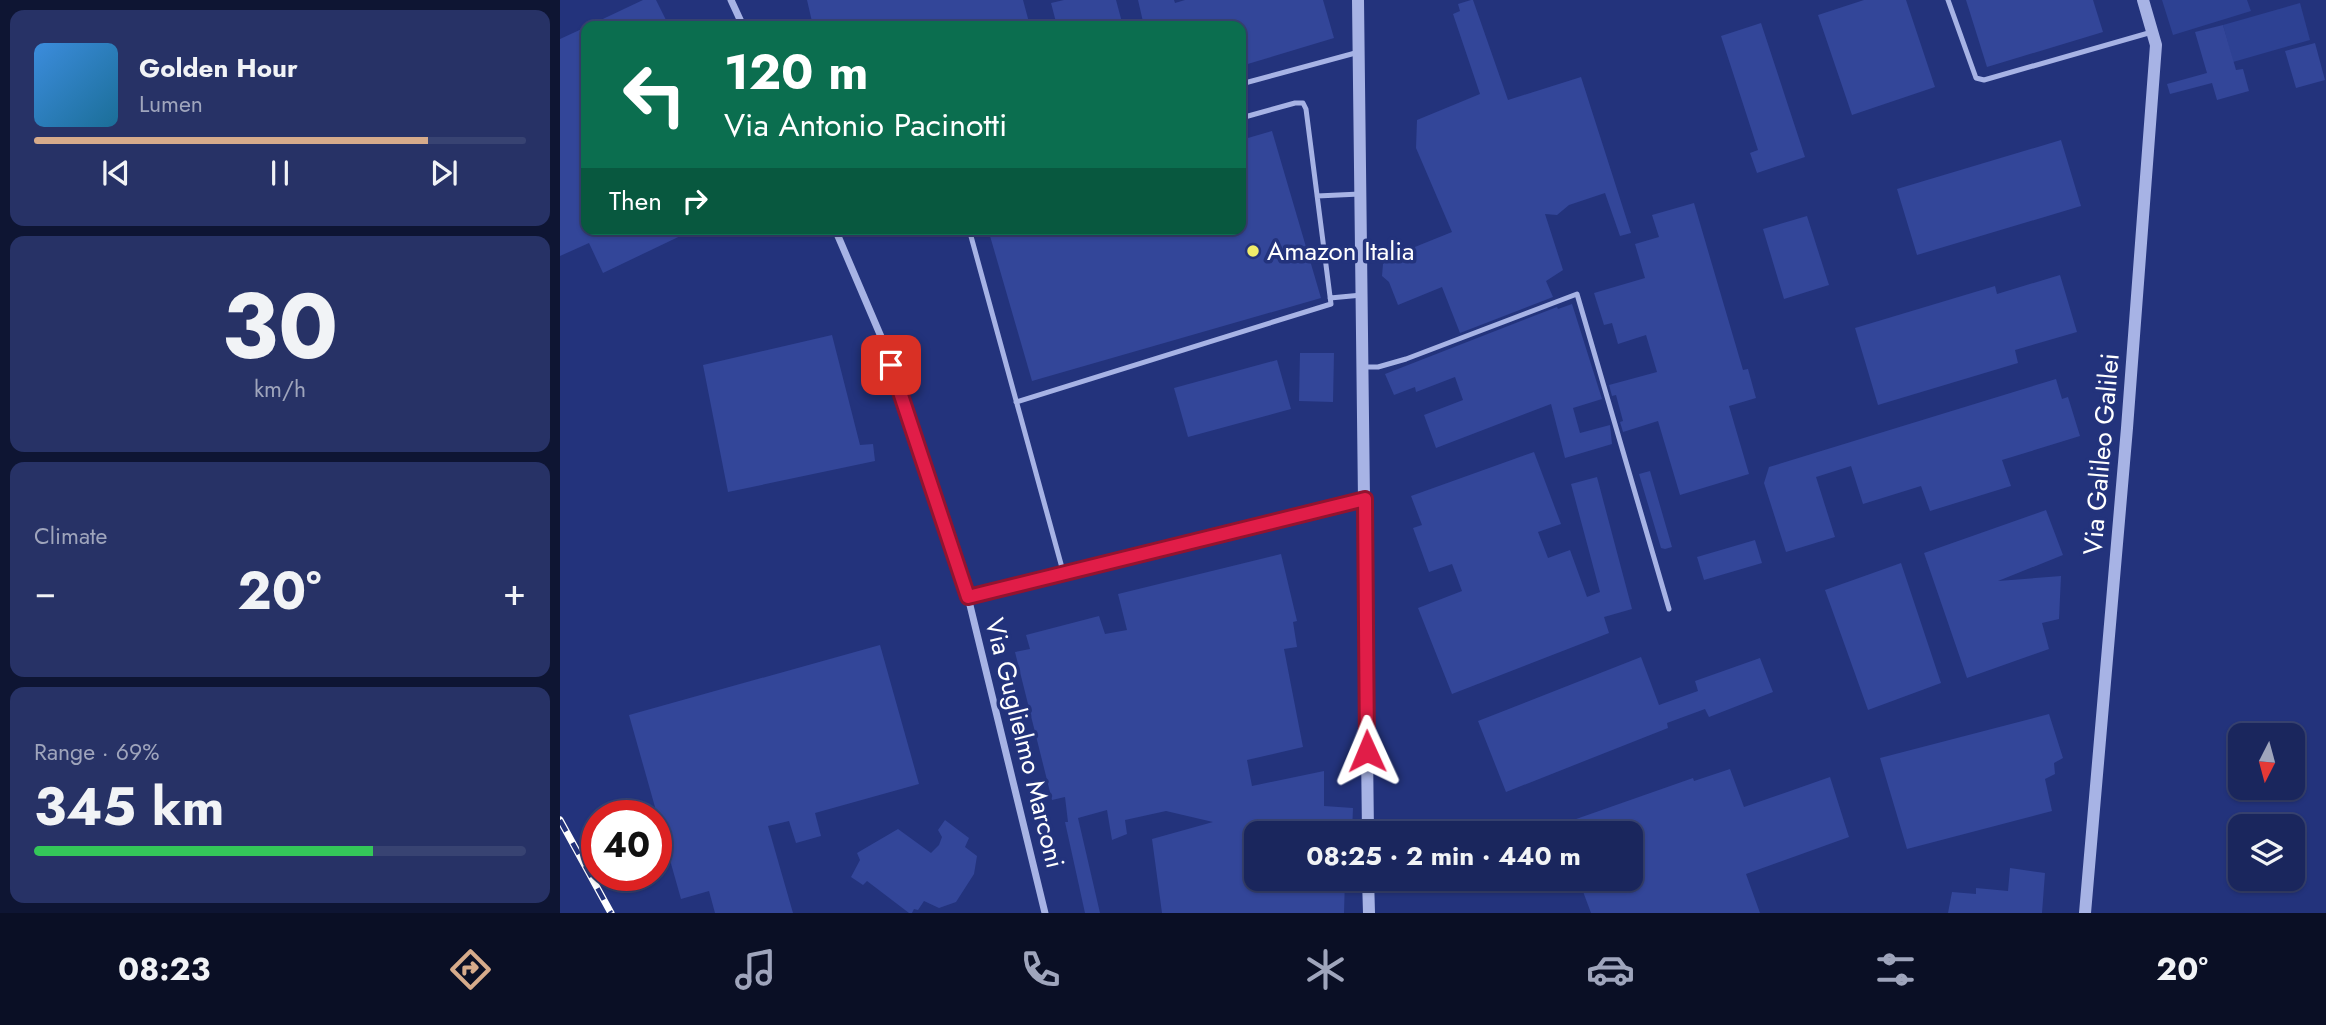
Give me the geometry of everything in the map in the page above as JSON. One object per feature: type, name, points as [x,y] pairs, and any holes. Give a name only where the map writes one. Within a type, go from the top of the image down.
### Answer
[{"type":"street","points":[[731,0],[741,21]]},
{"type":"street","points":[[1358,0],[1368,821]]},
{"type":"street","name":"Via Galileo Galilei","points":[[2085,913],[2127,428],[2156,44],[2143,0]]},
{"type":"street","name":"Via Guglielmo Marconi","points":[[838,235],[882,339],[968,597],[1045,913]]},
{"type":"street","points":[[968,597],[1365,499]]},
{"type":"street","points":[[1368,891],[1369,913]]},
{"type":"lane","points":[[1948,0],[1976,78],[1984,80],[2152,32]]},
{"type":"lane","points":[[1246,83],[1359,52]]},
{"type":"lane","points":[[1016,401],[1331,304],[1306,109],[1303,103],[1295,103],[1246,117]]},
{"type":"lane","points":[[1317,195],[1361,194]]},
{"type":"lane","points":[[972,235],[1064,575]]},
{"type":"lane","points":[[1363,367],[1378,367],[1406,359],[1577,294],[1669,609]]},
{"type":"lane","points":[[1330,298],[1362,295]]},
{"type":"shaded area","points":[[2162,0],[2247,0],[2251,11],[2173,35]]},
{"type":"shaded area","points":[[2300,3],[2310,40],[2233,62],[2223,25]]},
{"type":"building","points":[[643,0],[656,0],[666,21],[599,21]]},
{"type":"building","points":[[807,0],[1023,0],[1029,21],[812,21]]},
{"type":"building","points":[[1064,0],[1116,0],[1122,21],[1056,21],[1051,3]]},
{"type":"building","points":[[1138,0],[1174,0],[1175,3],[1185,0],[1323,0],[1334,38],[1246,64],[1246,21],[1143,21]]},
{"type":"building","points":[[1473,0],[1508,100],[1581,77],[1631,233],[1620,236],[1605,193],[1569,205],[1557,215],[1545,214],[1563,270],[1546,281],[1553,297],[1460,333],[1442,287],[1398,305],[1389,282],[1382,276],[1383,264],[1390,257],[1452,232],[1416,148],[1417,120],[1480,94],[1453,14],[1460,11],[1458,4]]},
{"type":"building","points":[[1864,0],[1906,0],[1935,87],[1852,115],[1818,15]]},
{"type":"building","points":[[1966,0],[2093,0],[2103,32],[1987,67]]},
{"type":"building","points":[[1761,23],[1805,157],[1757,173],[1750,153],[1758,150],[1721,36]]},
{"type":"building","points":[[2223,25],[2236,70],[2243,69],[2249,91],[2217,100],[2212,83],[2170,94],[2167,84],[2207,73],[2195,32]]},
{"type":"building","points":[[581,29],[581,235],[682,235],[603,273],[589,243],[560,256],[560,39]]},
{"type":"building","points":[[2315,43],[2325,80],[2296,88],[2285,51]]},
{"type":"building","points":[[1272,131],[1321,298],[1032,381],[990,235],[1246,235],[1246,139]]},
{"type":"building","points":[[2061,140],[2081,206],[1917,255],[1897,189]]},
{"type":"building","points":[[1694,203],[1743,370],[1748,369],[1756,398],[1729,406],[1749,474],[1680,495],[1658,421],[1623,432],[1616,395],[1612,396],[1609,385],[1657,372],[1646,335],[1618,344],[1612,323],[1604,325],[1594,293],[1645,278],[1635,244],[1659,237],[1652,215]]},
{"type":"building","points":[[1807,216],[1829,285],[1784,299],[1763,229]]},
{"type":"building","points":[[2060,275],[2077,332],[2015,350],[2018,363],[1878,405],[1855,328],[1995,286],[1997,294]]},
{"type":"building","points":[[1572,304],[1602,399],[1573,408],[1580,433],[1610,425],[1612,444],[1565,458],[1551,404],[1436,448],[1424,415],[1463,400],[1455,377],[1416,392],[1415,387],[1394,395],[1385,374],[1557,307],[1558,309]]},
{"type":"building","points":[[832,335],[860,445],[873,444],[875,461],[728,492],[703,365]]},
{"type":"building","points":[[1300,353],[1334,353],[1333,402],[1299,401]]},
{"type":"building","points":[[1277,360],[1291,409],[1188,437],[1174,388]]},
{"type":"building","points":[[2056,379],[2062,399],[2068,397],[2080,436],[2002,460],[2011,486],[1930,511],[1921,486],[1863,504],[1851,466],[1816,477],[1835,537],[1786,552],[1764,483],[1769,467]]},
{"type":"building","points":[[1534,452],[1561,524],[1538,532],[1548,558],[1570,550],[1587,597],[1600,592],[1571,484],[1597,477],[1632,609],[1604,617],[1609,633],[1452,694],[1418,608],[1462,591],[1452,564],[1429,572],[1413,528],[1422,525],[1411,496]]},
{"type":"building","points":[[1650,471],[1672,547],[1665,549],[1661,548],[1639,474]]},
{"type":"building","points":[[2046,510],[2063,555],[1998,581],[2061,576],[2059,619],[2042,623],[2049,649],[1967,678],[1924,553]]},
{"type":"building","points":[[1755,540],[1762,563],[1704,580],[1697,557]]},
{"type":"building","points":[[1281,554],[1297,621],[1293,622],[1297,647],[1284,649],[1303,747],[1247,760],[1252,786],[1324,771],[1324,806],[1353,808],[1352,821],[1244,821],[1244,891],[1345,891],[1344,913],[1162,913],[1152,839],[1213,822],[1166,811],[1125,820],[1127,834],[1112,840],[1107,810],[1078,818],[1100,913],[1085,913],[1065,822],[1068,822],[1065,797],[1052,800],[1015,652],[1030,649],[1026,635],[1099,616],[1105,634],[1127,630],[1118,594]]},
{"type":"building","points":[[1901,563],[1941,683],[1868,710],[1825,590]]},
{"type":"building","points":[[880,645],[919,784],[815,813],[821,836],[796,843],[789,821],[768,826],[793,913],[715,913],[709,891],[681,899],[672,867],[672,800],[653,800],[629,715]]},
{"type":"building","points":[[1641,657],[1659,705],[1698,691],[1695,681],[1760,658],[1773,692],[1709,717],[1705,709],[1667,723],[1668,728],[1506,792],[1478,721]]},
{"type":"building","points":[[2049,714],[2063,758],[2054,763],[2055,774],[2045,779],[2052,811],[1907,849],[1880,758]]},
{"type":"building","points":[[1730,769],[1744,807],[1830,777],[1849,837],[1746,874],[1760,913],[1591,913],[1583,891],[1643,891],[1643,821],[1570,821],[1693,778],[1694,781]]},
{"type":"building","points":[[945,820],[969,838],[965,847],[977,856],[974,874],[956,902],[939,908],[924,901],[918,910],[914,909],[909,913],[867,881],[863,885],[851,877],[860,860],[857,853],[898,829],[931,853],[939,845],[942,837],[938,830]]},
{"type":"building","points":[[2010,868],[2045,873],[2042,913],[1948,913],[1952,892],[1976,894],[1976,888],[2008,891]]},
{"type":"railway","points":[[560,820],[611,913]]},
{"type":"place","name":"Amazon Italia","points":[[1253,251]]},
{"type":"route","points":[[891,365],[968,597],[1365,499],[1367,751]]}]
